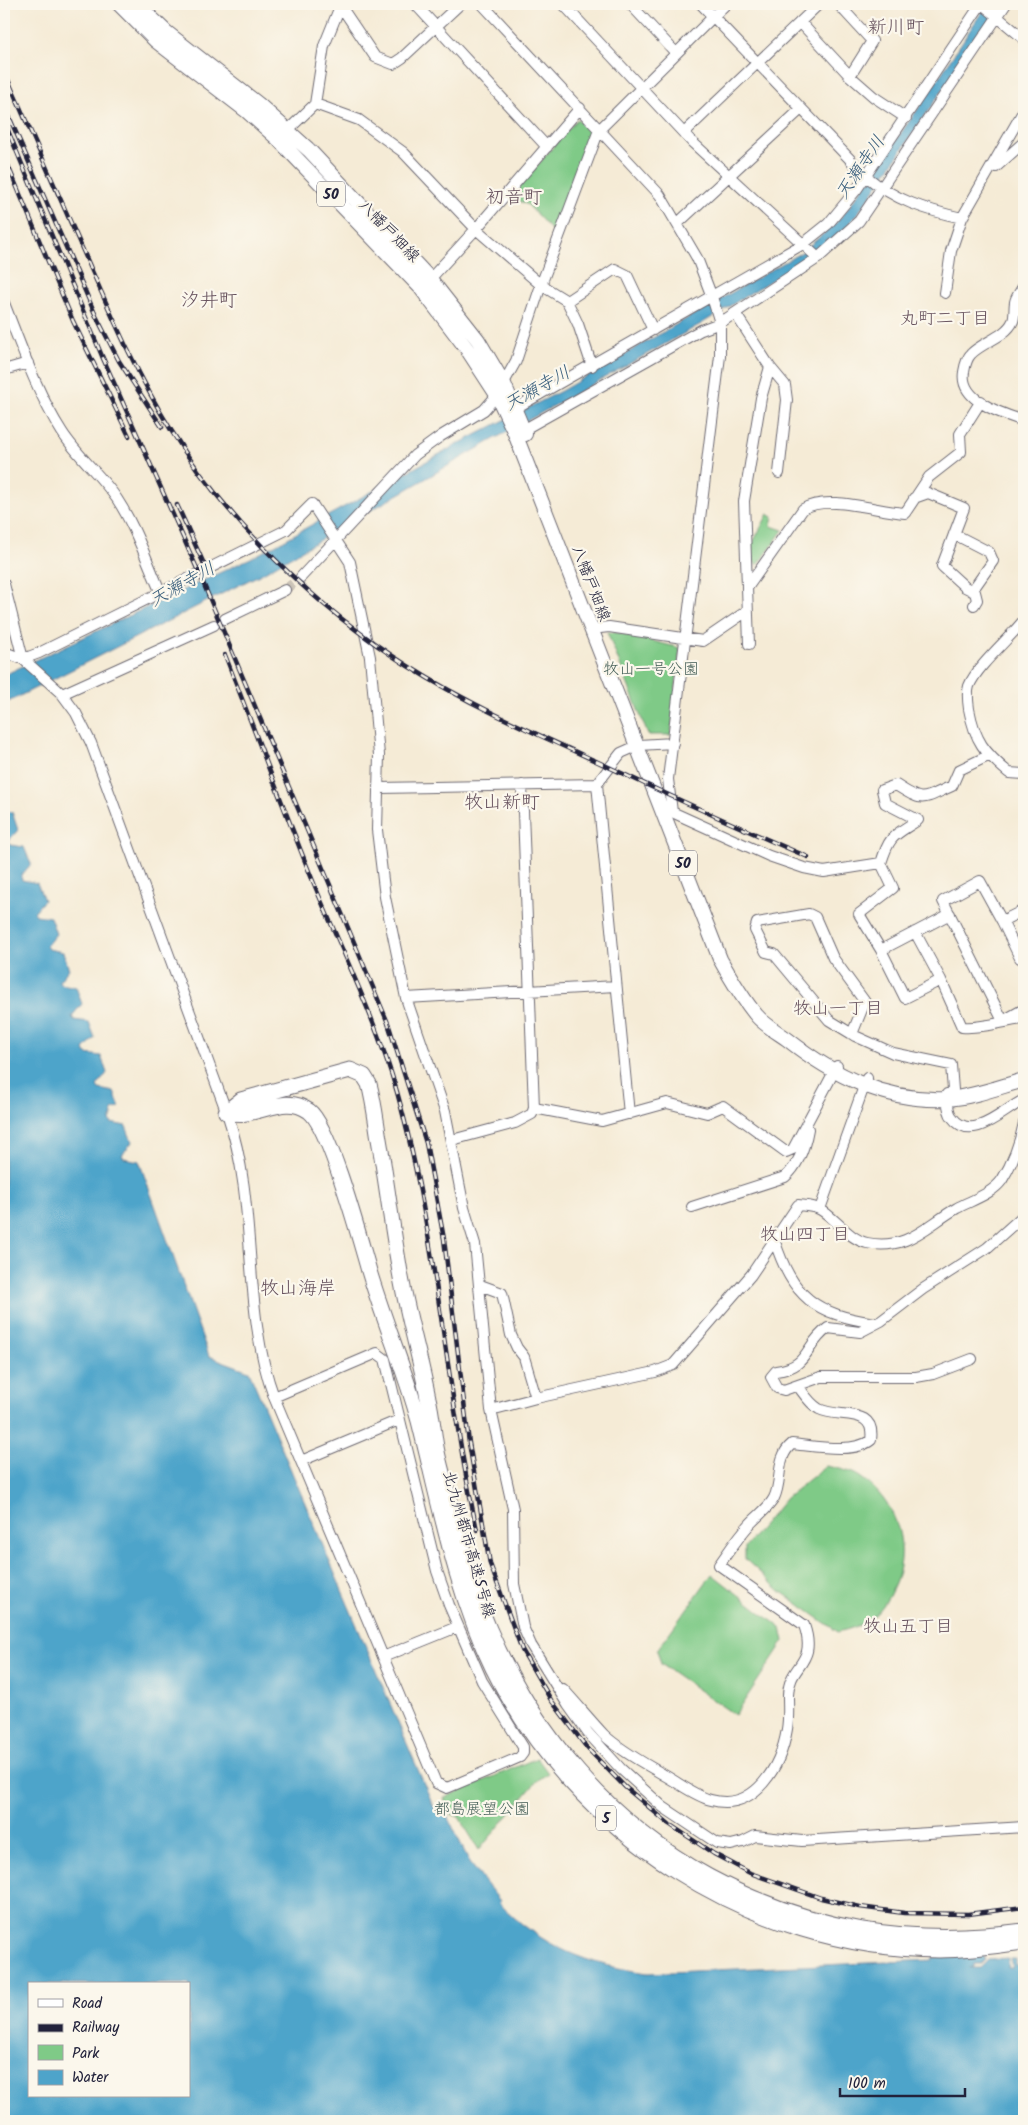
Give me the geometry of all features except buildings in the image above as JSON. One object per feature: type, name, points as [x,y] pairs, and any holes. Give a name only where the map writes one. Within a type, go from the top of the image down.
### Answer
[{"type":"highway","name":"北九州都市高速5号線","points":[[226,1112],[241,1100],[341,1072],[350,1070],[364,1076],[372,1093],[406,1304],[429,1399],[436,1447],[475,1591],[505,1665],[548,1736],[570,1764],[620,1814],[690,1866],[727,1886],[805,1917],[849,1928],[937,1938],[982,1937],[1024,1931]]},
{"type":"highway","name":"北九州都市高速5号線","points":[[226,1112],[244,1114],[273,1105],[291,1104],[308,1110],[320,1124],[350,1208],[418,1417],[457,1574],[477,1632],[514,1708],[537,1743],[561,1772],[612,1824],[684,1876],[722,1897],[762,1915],[801,1929],[891,1946],[937,1950],[982,1948],[1024,1942]]},
{"type":"main road","name":"八幡戸畑線","points":[[119,4],[156,41],[248,112],[298,160],[420,286],[467,349],[501,390]]},
{"type":"main road","name":"八幡戸畑線","points":[[137,4],[166,32],[258,104],[309,150],[430,279],[478,340],[513,413],[600,628],[720,959],[735,987],[758,1017],[805,1053],[865,1081],[922,1091],[949,1093],[1024,1080]]},
{"type":"main road","name":"八幡戸畑線","points":[[520,430],[643,745],[672,812],[729,957],[743,984],[765,1012],[836,1069]]},
{"type":"main road","name":"八幡戸畑線","points":[[949,1093],[1024,1072]]},
{"type":"street","points":[[287,130],[315,104],[324,46],[340,4]]},
{"type":"street","points":[[340,4],[375,57],[393,64],[402,58],[460,4]]},
{"type":"street","points":[[415,4],[547,147]]},
{"type":"street","points":[[482,4],[660,195],[697,258],[719,320],[720,356],[687,640],[668,779],[672,812],[769,856],[804,868],[824,872],[881,863]]},
{"type":"street","points":[[563,4],[684,133],[818,258]]},
{"type":"street","points":[[630,4],[676,53]]},
{"type":"street","points":[[701,4],[866,176],[882,190],[923,210],[962,218]]},
{"type":"street","points":[[301,577],[334,538],[400,470],[426,446],[484,410],[501,390],[516,361],[541,285],[599,130],[726,4]]},
{"type":"street","points":[[684,133],[819,4]]},
{"type":"street","points":[[838,4],[872,41],[850,76]]},
{"type":"street","points":[[513,413],[653,330],[713,299],[803,244],[828,224],[866,176],[982,4],[1024,40]]},
{"type":"street","points":[[520,430],[735,313],[818,258],[859,221],[882,190],[1006,4]]},
{"type":"street","points":[[800,22],[850,76],[874,97],[906,118]]},
{"type":"street","points":[[315,104],[360,120],[403,152],[476,229],[541,285],[567,301],[578,324],[592,366]]},
{"type":"street","points":[[430,279],[476,229],[580,108]]},
{"type":"street","points":[[678,223],[727,175],[802,108]]},
{"type":"street","points":[[945,293],[951,251],[962,218],[1024,110]]},
{"type":"street","points":[[988,174],[1024,142]]},
{"type":"street","points":[[567,301],[615,269],[627,275],[653,330]]},
{"type":"street","points":[[1024,285],[1016,300],[1013,322],[971,354],[966,361],[964,376],[967,389],[981,401],[999,413],[1024,421]]},
{"type":"street","points":[[4,303],[28,363],[61,430],[82,460],[106,484],[128,517],[161,593]]},
{"type":"street","points":[[735,313],[770,367],[785,385],[787,400],[779,473]]},
{"type":"street","points":[[4,370],[28,363]]},
{"type":"street","points":[[748,644],[744,501],[761,398],[770,367]]},
{"type":"street","points":[[747,588],[803,509],[812,504],[854,505],[905,513],[929,477],[961,452],[960,434],[981,401]]},
{"type":"street","points":[[914,498],[928,493],[964,508],[942,566],[972,591],[977,600],[974,605]]},
{"type":"street","points":[[23,659],[161,593],[286,530],[312,504],[350,562],[370,657],[375,695],[380,788],[379,850],[385,897],[406,998],[446,1111],[464,1208],[474,1244],[480,1285],[491,1410],[513,1509],[513,1569],[518,1606],[523,1627],[542,1665],[588,1732],[621,1769],[663,1807],[717,1843],[743,1842],[755,1836],[802,1841],[1024,1827]]},
{"type":"street","points":[[954,534],[989,552],[993,561],[972,591]]},
{"type":"street","points":[[4,584],[23,659]]},
{"type":"street","points":[[225,619],[285,590]]},
{"type":"street","points":[[600,628],[609,627],[703,641],[747,611]]},
{"type":"street","points":[[1024,620],[975,676],[968,687],[974,732],[990,755],[1009,773],[1024,774]]},
{"type":"street","points":[[62,694],[214,625]]},
{"type":"street","points":[[1004,628],[1012,635]]},
{"type":"street","points":[[4,652],[23,659],[62,694],[76,713],[91,744],[237,1142],[242,1172],[261,1356],[274,1397],[436,1783],[447,1788],[520,1757],[523,1753],[520,1740],[482,1681],[458,1626],[437,1570],[385,1359],[377,1353],[274,1397]]},
{"type":"street","points":[[629,1114],[596,784],[621,753],[643,745],[673,743]]},
{"type":"street","points":[[941,980],[905,998],[881,950],[860,914],[893,888],[881,863],[890,838],[918,820],[885,803],[882,790],[896,785],[916,799],[923,800],[952,786],[959,770],[990,755]]},
{"type":"street","points":[[380,788],[596,784]]},
{"type":"street","points":[[452,1140],[515,1123],[532,1114],[534,1108],[522,785]]},
{"type":"street","points":[[1003,1021],[943,901],[980,881],[1002,920],[1020,958],[1024,955]]},
{"type":"street","points":[[1002,920],[1024,910]]},
{"type":"street","points":[[852,1034],[864,1002],[833,958],[814,917],[810,914],[757,923],[755,930],[766,952],[774,954],[830,1020],[852,1034],[893,1053],[950,1065],[949,1093],[951,1117],[961,1125],[977,1127],[992,1121],[1024,1100]]},
{"type":"street","points":[[881,950],[950,914]]},
{"type":"street","points":[[915,932],[941,980],[962,1027],[980,1028],[1003,1021],[1024,1019]]},
{"type":"street","points":[[406,998],[616,986]]},
{"type":"street","points":[[1003,1021],[1024,1009]]},
{"type":"street","points":[[534,1108],[602,1121],[667,1103],[707,1113],[723,1106],[786,1152],[792,1149],[810,1120],[836,1069]]},
{"type":"street","points":[[820,1210],[865,1081]]},
{"type":"street","points":[[692,1207],[785,1178],[794,1170],[805,1143],[810,1120]]},
{"type":"street","points":[[491,1410],[536,1398],[655,1372],[673,1365],[750,1275],[798,1205],[820,1210],[865,1243],[886,1245],[900,1242],[926,1231],[956,1209],[991,1190],[1001,1181],[1019,1146],[1024,1123]]},
{"type":"street","points":[[972,1359],[933,1374],[916,1377],[822,1377],[784,1390],[777,1388],[771,1377],[776,1371],[790,1369],[802,1362],[817,1336],[828,1328],[860,1332],[875,1324],[922,1289],[987,1248],[1024,1216]]},
{"type":"street","points":[[774,1240],[783,1267],[805,1298],[836,1315],[875,1324]]},
{"type":"street","points":[[480,1285],[502,1293],[511,1335],[528,1365],[536,1398]]},
{"type":"street","points":[[542,1665],[605,1736],[628,1753],[699,1795],[710,1800],[733,1802],[744,1799],[765,1782],[773,1772],[783,1745],[787,1730],[791,1679],[804,1660],[809,1647],[807,1635],[804,1625],[719,1565],[748,1526],[773,1500],[778,1487],[782,1456],[786,1449],[792,1444],[854,1448],[864,1446],[871,1440],[872,1431],[869,1422],[861,1417],[821,1410],[813,1404],[798,1386]]},
{"type":"street","points":[[301,1460],[400,1420]]},
{"type":"street","points":[[383,1657],[458,1626]]},
{"type":"green space","points":[[577,119],[595,135],[556,235],[528,205],[510,197]]},
{"type":"green space","points":[[768,514],[773,517],[771,526],[783,530],[758,565],[751,560],[751,546]]},
{"type":"green space","name":"牧山一号公園","points":[[607,632],[621,633],[680,648],[671,735],[648,735]]},
{"type":"green space","points":[[826,1466],[855,1474],[870,1484],[891,1511],[901,1543],[898,1576],[884,1604],[864,1623],[838,1632],[780,1591],[745,1559],[745,1547],[786,1498]]},
{"type":"green space","points":[[712,1574],[781,1628],[784,1641],[735,1715],[661,1664],[657,1650]]},
{"type":"green space","name":"都島展望公園","points":[[537,1758],[548,1773],[537,1781],[479,1850],[459,1817],[451,1814],[444,1798]]},
{"type":"water","points":[[987,4],[1001,4],[867,201],[848,226],[818,251],[701,324],[489,442],[261,574],[4,704],[4,675],[257,555],[456,445],[561,391],[802,252],[836,223],[849,207],[922,103]]},
{"type":"water","points":[[4,811],[12,812],[18,830],[8,841],[10,845],[24,847],[31,864],[21,876],[22,880],[37,883],[44,900],[34,912],[36,915],[50,917],[56,934],[46,946],[48,949],[63,952],[69,969],[59,981],[61,984],[76,987],[82,1004],[72,1016],[74,1020],[89,1022],[95,1038],[84,1050],[86,1054],[101,1056],[107,1073],[97,1086],[99,1089],[114,1092],[120,1107],[112,1110],[111,1123],[126,1126],[132,1142],[122,1155],[124,1158],[139,1161],[209,1356],[249,1371],[436,1812],[447,1815],[470,1863],[500,1901],[499,1903],[532,1931],[567,1951],[605,1965],[648,1973],[932,1960],[933,1957],[983,1954],[985,1960],[981,1964],[973,1964],[973,1967],[968,1968],[980,1968],[988,1960],[1009,1959],[1008,1967],[1013,1967],[1011,1959],[1016,1959],[1016,1966],[1024,1966],[1024,2121],[4,2121]]},
{"type":"tunnel","points":[[285,590],[301,577]]},
{"type":"railway","points":[[4,71],[115,322],[159,409],[171,430],[219,498],[277,561],[308,591],[374,643],[454,693],[703,811],[808,857]]},
{"type":"railway","points":[[4,105],[96,316],[119,361],[162,427]]},
{"type":"railway","points":[[4,121],[102,356],[199,573],[388,1023],[426,1143],[444,1239],[469,1443],[490,1564],[522,1650],[551,1700],[587,1748],[625,1787],[669,1824],[714,1854],[750,1873],[821,1898],[860,1907],[904,1913],[968,1914],[1024,1907]]},
{"type":"railway","points":[[4,156],[73,321],[129,436]]},
{"type":"railway","points":[[177,505],[204,564]]},
{"type":"railway","points":[[225,655],[305,862],[370,1015],[397,1092],[422,1200],[466,1475],[477,1530]]},
{"type":"district","name":"新川町","points":[[896,26]]},
{"type":"district","name":"初音町","points":[[514,196]]},
{"type":"district","name":"汐井町","points":[[209,299]]},
{"type":"district","name":"丸町二丁目","points":[[945,318]]},
{"type":"district","name":"牧山新町","points":[[502,801]]},
{"type":"district","name":"牧山一丁目","points":[[838,1008]]},
{"type":"district","name":"牧山四丁目","points":[[805,1234]]},
{"type":"district","name":"牧山海岸","points":[[298,1287]]},
{"type":"district","name":"牧山五丁目","points":[[908,1626]]},
{"type":"water label","name":"天瀬寺川","points":[[860,167]]},
{"type":"water label","name":"天瀬寺川","points":[[537,388]]},
{"type":"water label","name":"天瀬寺川","points":[[182,584]]}]
